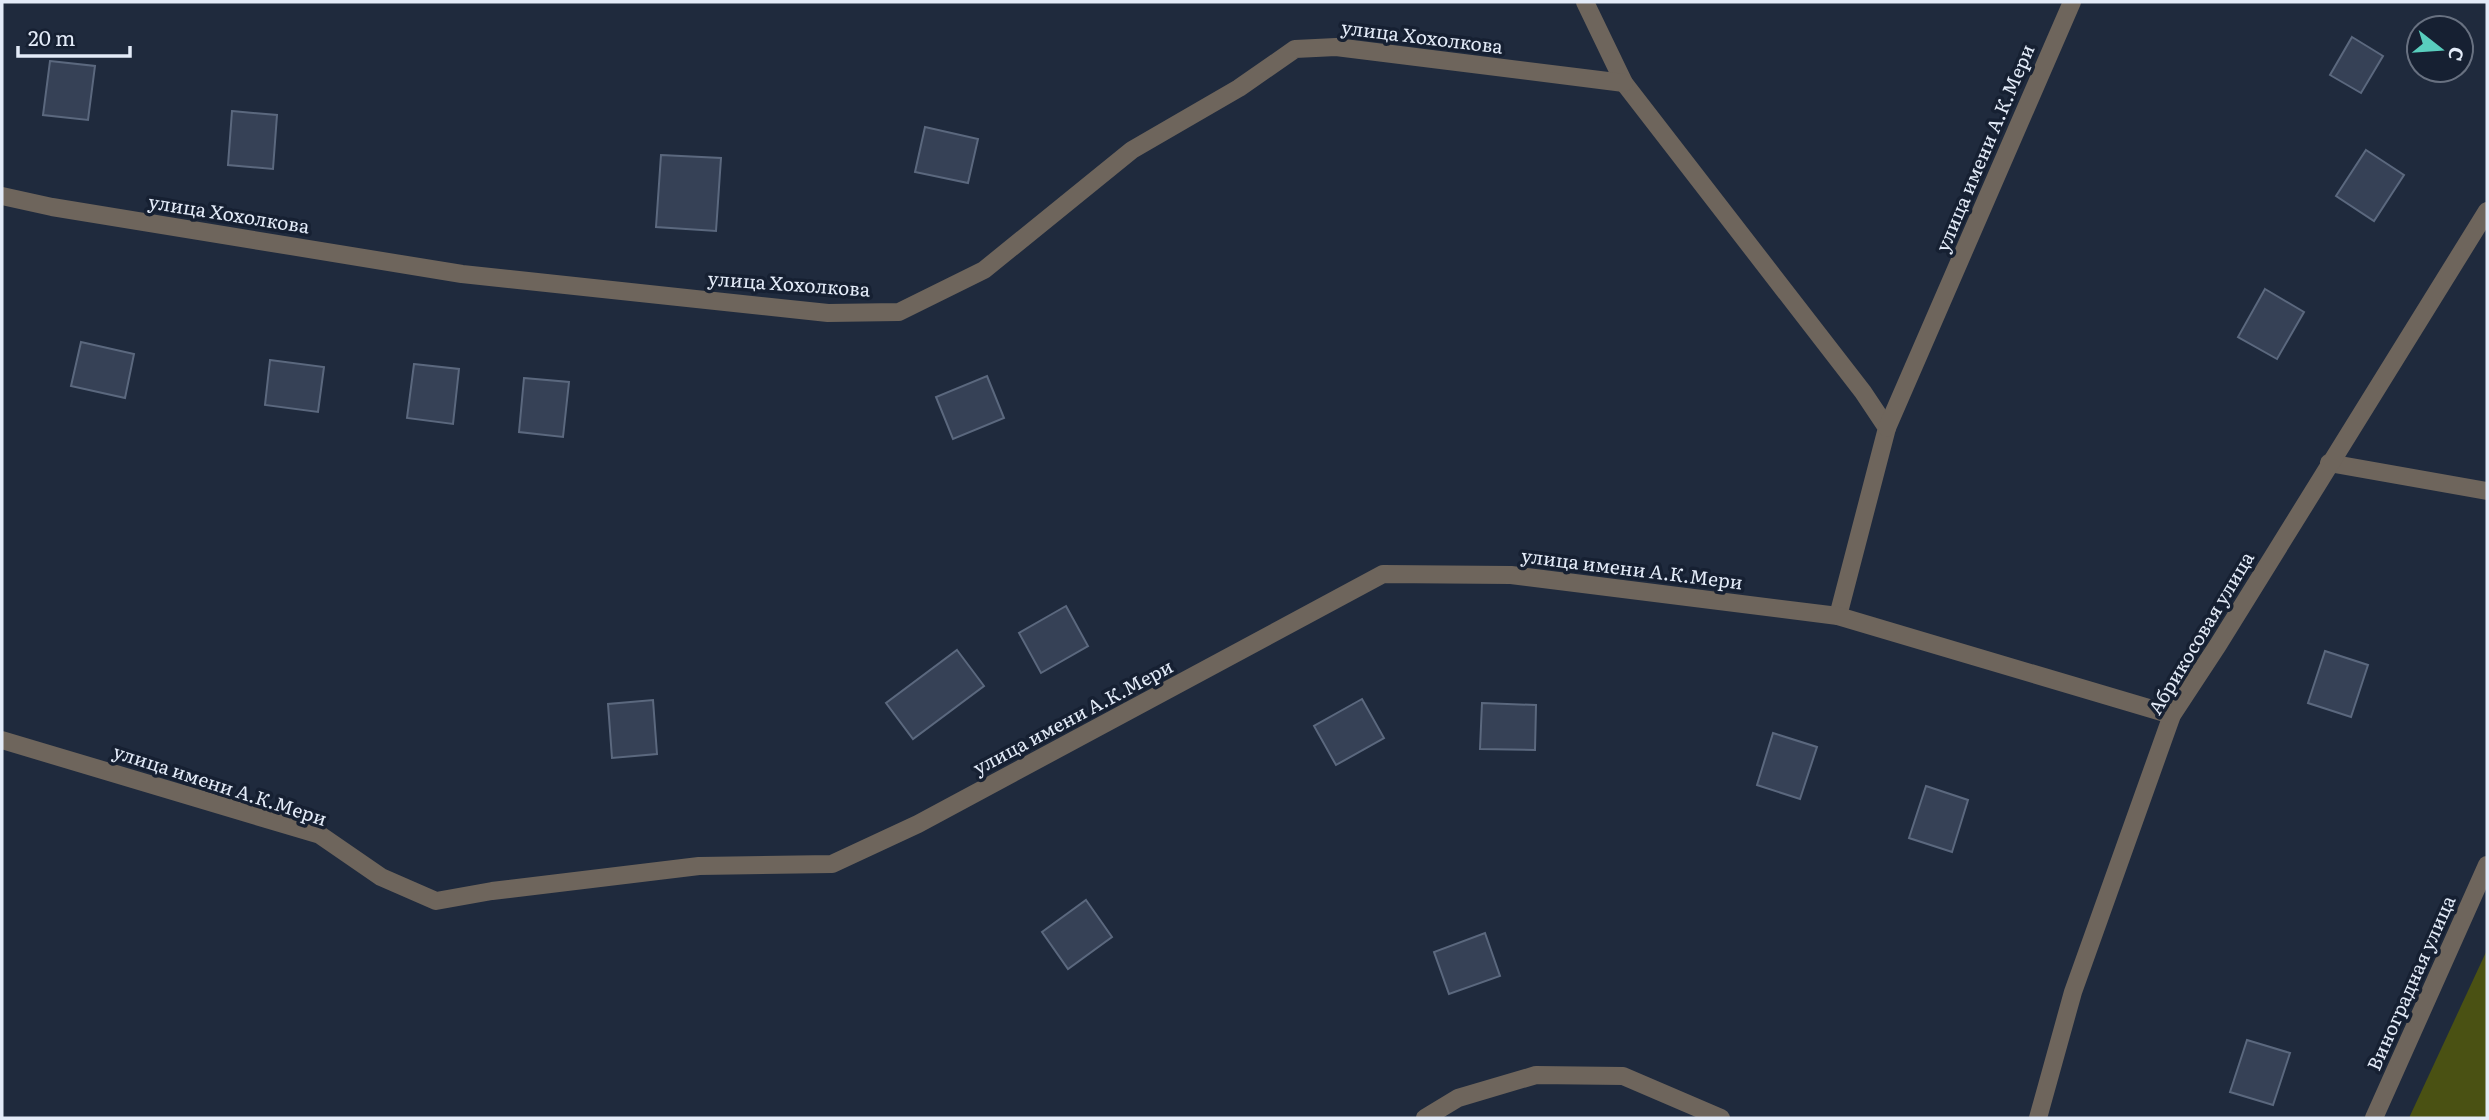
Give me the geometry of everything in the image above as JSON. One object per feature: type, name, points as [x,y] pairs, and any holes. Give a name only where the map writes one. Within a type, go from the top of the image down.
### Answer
[{"type":"street","points":[[1585,2],[1623,83],[1863,392],[1887,428]]},
{"type":"street","name":"улица имени А.К.Мери","points":[[1838,616],[1887,428],[2072,2]]},
{"type":"street","name":"улица Хохолкова","points":[[2,196],[52,207],[462,274],[828,313],[900,312],[984,270],[1132,150],[1240,88],[1295,49],[1336,47],[1623,83]]},
{"type":"street","name":"Абрикосовая улица","points":[[2038,1118],[2073,992],[2172,715],[2487,211]]},
{"type":"street","points":[[2329,463],[2487,491]]},
{"type":"street","name":"улица имени А.К.Мери","points":[[2,740],[320,835],[381,877],[436,901],[492,891],[699,866],[832,864],[918,824],[1383,574],[1511,575],[1838,616],[2172,715]]},
{"type":"street","name":"Виноградная улица","points":[[2374,1118],[2487,865]]},
{"type":"street","points":[[1425,1118],[1458,1098],[1536,1075],[1548,1075],[1623,1076],[1721,1118]]},
{"type":"green space","points":[[2487,950],[2487,1118],[2409,1118]]},
{"type":"building","points":[[2352,37],[2383,56],[2361,93],[2330,75]]},
{"type":"building","points":[[50,61],[95,66],[88,120],[43,115]]},
{"type":"building","points":[[232,111],[277,115],[273,169],[228,165]]},
{"type":"building","points":[[925,127],[978,139],[968,183],[915,172]]},
{"type":"building","points":[[2366,150],[2404,175],[2374,221],[2336,196]]},
{"type":"building","points":[[661,155],[721,158],[716,231],[656,227]]},
{"type":"building","points":[[2265,289],[2304,312],[2277,359],[2238,337]]},
{"type":"building","points":[[81,342],[134,354],[125,398],[71,386]]},
{"type":"building","points":[[270,360],[324,367],[318,412],[265,405]]},
{"type":"building","points":[[414,364],[459,369],[453,424],[407,418]]},
{"type":"building","points":[[987,376],[1004,418],[953,439],[936,397]]},
{"type":"building","points":[[524,378],[569,382],[563,437],[519,432]]},
{"type":"building","points":[[1066,606],[1088,646],[1041,673],[1019,633]]},
{"type":"building","points":[[957,650],[984,686],[913,739],[886,703]]},
{"type":"building","points":[[2325,651],[2368,665],[2351,717],[2308,703]]},
{"type":"building","points":[[1362,699],[1384,738],[1336,765],[1314,726]]},
{"type":"building","points":[[653,700],[657,754],[612,758],[608,704]]},
{"type":"building","points":[[1482,703],[1536,705],[1535,750],[1480,749]]},
{"type":"building","points":[[1773,733],[1817,747],[1800,799],[1757,785]]},
{"type":"building","points":[[1926,786],[1968,800],[1952,852],[1909,838]]},
{"type":"building","points":[[1086,900],[1112,937],[1068,969],[1042,932]]},
{"type":"building","points":[[1485,933],[1500,976],[1449,994],[1434,952]]},
{"type":"building","points":[[2247,1040],[2290,1053],[2273,1105],[2230,1092]]}]
